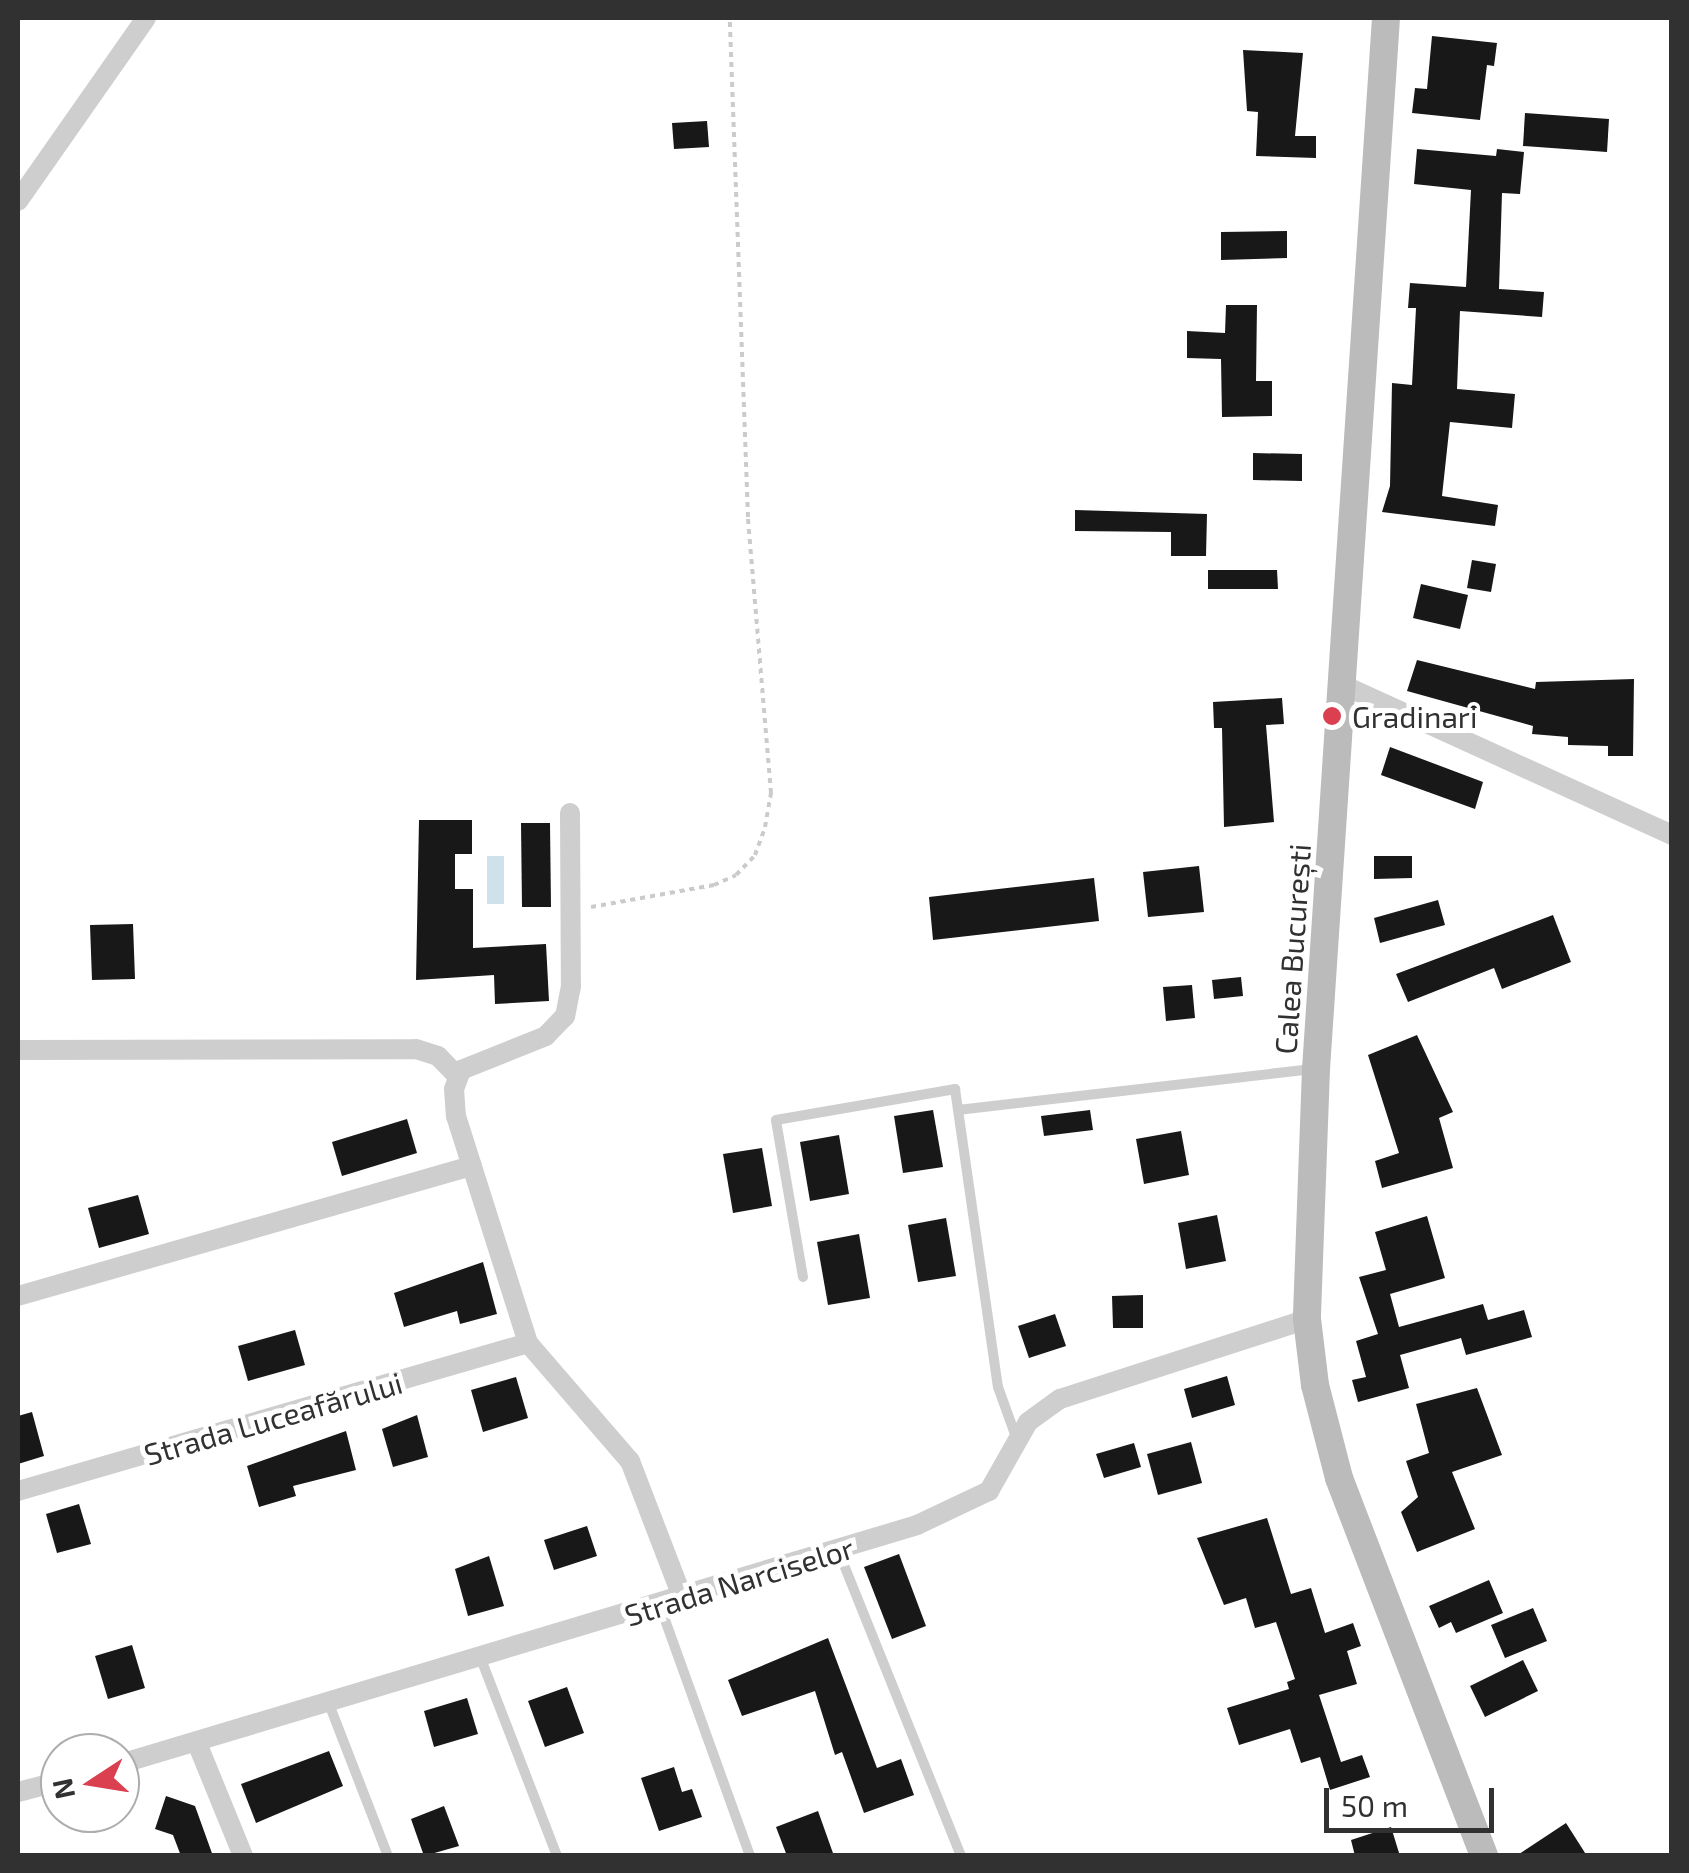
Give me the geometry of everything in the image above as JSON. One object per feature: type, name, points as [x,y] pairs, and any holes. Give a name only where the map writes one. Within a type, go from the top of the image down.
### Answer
[{"type":"main road","name":"Calea București","points":[[1386,18],[1316,1069],[1307,1319],[1315,1385],[1340,1478],[1484,1856]]},
{"type":"street","points":[[18,201],[146,18]]},
{"type":"street","points":[[1343,685],[1672,835]]},
{"type":"street","points":[[458,1077],[482,1058],[546,1036],[564,1016],[572,910],[570,813]]},
{"type":"street","points":[[18,1050],[416,1049],[438,1056],[458,1077],[456,1116],[528,1342],[630,1461],[683,1599]]},
{"type":"street","points":[[18,1296],[472,1166]]},
{"type":"street","name":"Strada Narciselor","points":[[140,1759],[660,1606],[916,1525],[990,1491],[1008,1466],[1017,1438],[1060,1399],[1307,1319]]},
{"type":"street","name":"Strada Luceafărului","points":[[18,1492],[528,1342]]},
{"type":"street","points":[[197,1743],[243,1856]]},
{"type":"lane","points":[[958,1110],[1316,1069]]},
{"type":"lane","points":[[803,1277],[776,1120],[955,1089],[998,1387],[1017,1438]]},
{"type":"lane","points":[[838,1550],[961,1856]]},
{"type":"lane","points":[[660,1606],[750,1856]]},
{"type":"lane","points":[[482,1659],[557,1856]]},
{"type":"lane","points":[[329,1704],[388,1856]]},
{"type":"path","points":[[572,910],[714,886],[736,876],[755,856],[766,827],[770,792],[748,518],[730,18]]},
{"type":"shaded area","points":[[487,856],[504,856],[504,904],[487,904]]},
{"type":"building","points":[[1432,36],[1497,43],[1494,66],[1487,65],[1480,120],[1412,113],[1415,88],[1427,89]]},
{"type":"building","points":[[1243,50],[1303,53],[1295,136],[1316,136],[1316,158],[1256,156],[1258,112],[1247,111]]},
{"type":"building","points":[[1525,113],[1609,119],[1607,152],[1523,146]]},
{"type":"building","points":[[707,121],[709,147],[674,149],[672,123]]},
{"type":"building","points":[[1417,149],[1496,156],[1497,149],[1524,152],[1520,194],[1502,193],[1499,289],[1544,292],[1542,317],[1460,311],[1457,389],[1515,394],[1512,428],[1450,422],[1442,496],[1498,505],[1495,526],[1382,512],[1390,486],[1392,383],[1412,385],[1416,308],[1408,308],[1410,283],[1466,287],[1471,190],[1414,184]]},
{"type":"building","points":[[1287,231],[1287,258],[1221,260],[1221,232]]},
{"type":"building","points":[[1226,305],[1257,305],[1256,381],[1272,381],[1272,416],[1222,417],[1221,359],[1187,358],[1187,331],[1225,333]]},
{"type":"building","points":[[1253,453],[1302,454],[1302,481],[1253,480]]},
{"type":"building","points":[[1075,510],[1207,514],[1206,556],[1171,556],[1171,532],[1075,531]]},
{"type":"building","points":[[1472,560],[1496,564],[1491,592],[1467,588]]},
{"type":"building","points":[[1208,570],[1277,570],[1278,589],[1208,589]]},
{"type":"building","points":[[1421,584],[1468,595],[1460,629],[1413,618]]},
{"type":"building","points":[[1417,660],[1535,689],[1536,682],[1634,679],[1633,756],[1608,756],[1608,746],[1568,745],[1568,737],[1532,734],[1533,726],[1407,691]]},
{"type":"building","points":[[1282,698],[1284,724],[1266,725],[1274,822],[1224,827],[1222,728],[1214,728],[1213,702]]},
{"type":"building","points":[[1390,747],[1483,782],[1475,809],[1381,775]]},
{"type":"building","points":[[419,820],[472,820],[472,854],[455,854],[455,889],[473,889],[473,948],[546,944],[549,1001],[495,1004],[494,975],[416,980]]},
{"type":"building","points":[[521,823],[550,823],[551,907],[522,907]]},
{"type":"building","points":[[1374,856],[1412,856],[1412,878],[1374,879]]},
{"type":"building","points":[[1199,866],[1204,912],[1148,917],[1143,872]]},
{"type":"building","points":[[1094,878],[1099,921],[933,940],[929,897]]},
{"type":"building","points":[[1438,900],[1445,925],[1380,943],[1374,918]]},
{"type":"building","points":[[1553,915],[1571,962],[1502,989],[1494,968],[1408,1002],[1396,974]]},
{"type":"building","points":[[133,924],[135,979],[92,980],[90,925]]},
{"type":"building","points":[[1241,977],[1243,996],[1214,999],[1212,980]]},
{"type":"building","points":[[1192,985],[1195,1018],[1166,1021],[1163,987]]},
{"type":"building","points":[[1417,1035],[1453,1112],[1439,1118],[1453,1168],[1382,1188],[1375,1161],[1399,1153],[1368,1055]]},
{"type":"building","points":[[933,1110],[943,1167],[903,1173],[894,1116]]},
{"type":"building","points":[[1090,1110],[1093,1130],[1044,1136],[1041,1116]]},
{"type":"building","points":[[407,1119],[417,1153],[342,1176],[332,1142]]},
{"type":"building","points":[[1181,1131],[1189,1175],[1144,1184],[1136,1139]]},
{"type":"building","points":[[839,1135],[849,1194],[810,1201],[800,1142]]},
{"type":"building","points":[[762,1148],[772,1206],[733,1213],[723,1154]]},
{"type":"building","points":[[138,1195],[149,1234],[99,1248],[88,1208]]},
{"type":"building","points":[[1217,1215],[1226,1261],[1186,1269],[1178,1223]]},
{"type":"building","points":[[1427,1216],[1445,1278],[1390,1294],[1399,1327],[1483,1304],[1488,1320],[1524,1310],[1532,1337],[1466,1355],[1461,1338],[1400,1355],[1409,1388],[1358,1402],[1352,1380],[1366,1377],[1356,1341],[1378,1334],[1359,1277],[1386,1270],[1375,1232]]},
{"type":"building","points":[[946,1218],[956,1276],[918,1282],[908,1225]]},
{"type":"building","points":[[859,1234],[870,1298],[828,1305],[817,1242]]},
{"type":"building","points":[[483,1262],[497,1314],[460,1324],[457,1311],[404,1327],[394,1293]]},
{"type":"building","points":[[1143,1295],[1143,1328],[1113,1328],[1112,1296]]},
{"type":"building","points":[[1055,1314],[1066,1346],[1029,1358],[1018,1326]]},
{"type":"building","points":[[295,1330],[305,1365],[248,1381],[238,1346]]},
{"type":"building","points":[[1227,1376],[1235,1405],[1192,1418],[1184,1389]]},
{"type":"building","points":[[516,1377],[528,1418],[483,1432],[471,1390]]},
{"type":"building","points":[[1477,1388],[1502,1455],[1452,1472],[1475,1529],[1417,1552],[1401,1512],[1418,1497],[1406,1461],[1429,1453],[1416,1404]]},
{"type":"building","points":[[32,1412],[44,1456],[18,1464],[18,1416]]},
{"type":"building","points":[[417,1415],[428,1457],[393,1467],[382,1429]]},
{"type":"building","points":[[346,1431],[356,1470],[293,1486],[296,1496],[259,1507],[247,1466]]},
{"type":"building","points":[[1191,1442],[1202,1483],[1158,1495],[1147,1454]]},
{"type":"building","points":[[1134,1443],[1141,1467],[1104,1478],[1096,1454]]},
{"type":"building","points":[[79,1504],[91,1544],[57,1553],[46,1514]]},
{"type":"building","points":[[1267,1518],[1291,1594],[1311,1588],[1325,1633],[1353,1623],[1361,1646],[1347,1651],[1357,1684],[1319,1695],[1341,1762],[1362,1755],[1370,1777],[1330,1790],[1320,1757],[1301,1763],[1290,1729],[1239,1745],[1227,1708],[1289,1689],[1287,1682],[1295,1679],[1276,1622],[1255,1628],[1246,1598],[1224,1605],[1197,1538]]},
{"type":"building","points":[[587,1526],[597,1556],[554,1570],[544,1540]]},
{"type":"building","points":[[899,1554],[926,1626],[892,1639],[864,1567]]},
{"type":"building","points":[[489,1556],[504,1606],[468,1616],[455,1569]]},
{"type":"building","points":[[1489,1580],[1503,1613],[1456,1633],[1451,1622],[1439,1628],[1429,1606]]},
{"type":"building","points":[[1533,1608],[1547,1641],[1505,1658],[1491,1625]]},
{"type":"building","points":[[828,1638],[877,1768],[901,1759],[914,1795],[864,1813],[842,1752],[835,1755],[815,1691],[742,1716],[728,1680]]},
{"type":"building","points":[[132,1645],[145,1688],[108,1699],[95,1656]]},
{"type":"building","points":[[1523,1660],[1538,1691],[1485,1717],[1470,1686]]},
{"type":"building","points":[[567,1687],[584,1733],[545,1747],[528,1701]]},
{"type":"building","points":[[467,1698],[478,1734],[434,1747],[424,1711]]},
{"type":"building","points":[[329,1751],[343,1786],[256,1823],[241,1784]]},
{"type":"building","points":[[674,1767],[682,1792],[692,1789],[702,1817],[659,1831],[641,1778]]},
{"type":"building","points":[[166,1796],[195,1806],[213,1856],[181,1856],[173,1835],[155,1829]]},
{"type":"building","points":[[444,1806],[459,1846],[424,1856],[411,1819]]},
{"type":"building","points":[[818,1811],[834,1856],[787,1856],[776,1827]]},
{"type":"building","points":[[1566,1823],[1587,1856],[1516,1856]]},
{"type":"building","points":[[1391,1827],[1400,1856],[1355,1856],[1351,1840]]},
{"type":"place","name":"Gradinari","points":[[1332,716]]}]
